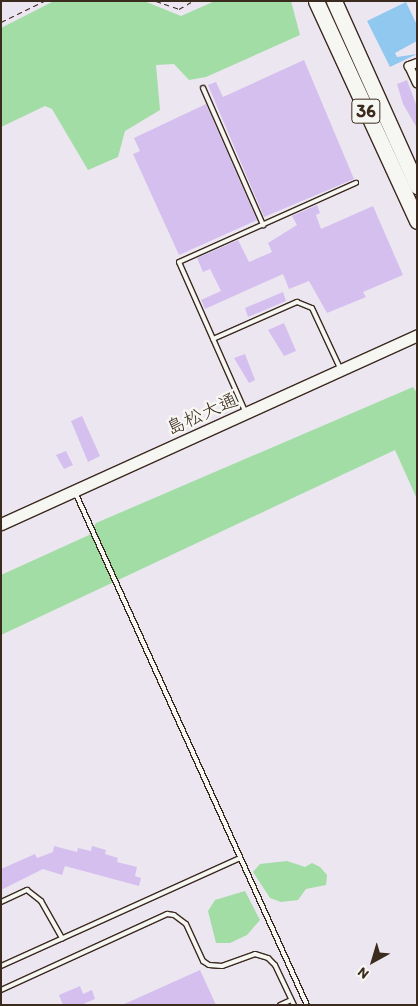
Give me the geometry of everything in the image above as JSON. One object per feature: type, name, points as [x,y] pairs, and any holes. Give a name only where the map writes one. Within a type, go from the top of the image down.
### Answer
[{"type":"highway","name":"36","points":[[316,1],[417,222]]},
{"type":"highway","name":"36","points":[[334,1],[417,186]]},
{"type":"street","points":[[417,63],[409,66],[417,83]]},
{"type":"street","name":"島松大通","points":[[1,524],[417,335]]},
{"type":"lane","points":[[203,88],[263,225]]},
{"type":"lane","points":[[246,413],[179,262],[356,183]]},
{"type":"lane","points":[[213,339],[297,302],[312,308],[340,370]]},
{"type":"lane","points":[[75,491],[307,1005]]},
{"type":"lane","points":[[1,966],[240,858]]},
{"type":"lane","points":[[1,902],[27,890],[41,901],[62,938]]},
{"type":"lane","points":[[1,990],[167,914],[186,924],[203,961],[209,965],[222,966],[255,954],[268,958],[275,965],[294,1005]]},
{"type":"lane","points":[[280,1005],[291,1000]]},
{"type":"path","points":[[1,22],[44,1]]},
{"type":"path","points":[[156,1],[179,9],[193,1]]},
{"type":"green space","points":[[54,1],[144,1],[181,16],[215,1],[291,1],[300,35],[206,77],[189,80],[174,64],[156,65],[160,110],[125,131],[118,157],[88,170],[52,109],[45,106],[1,127],[1,28]]},
{"type":"green space","points":[[413,387],[417,393],[417,499],[395,450],[1,635],[1,575],[89,535],[96,523]]},
{"type":"green space","points":[[287,861],[305,867],[312,863],[320,867],[327,875],[326,885],[306,889],[298,900],[281,902],[270,898],[253,872],[260,864]]},
{"type":"green space","points":[[245,891],[260,920],[247,935],[230,943],[216,943],[208,911],[215,900]]},
{"type":"water","points":[[406,2],[417,25],[417,41],[395,53],[397,57],[417,54],[390,67],[367,21]]},
{"type":"building","points":[[304,60],[354,179],[264,217],[208,85],[216,82],[223,97]]},
{"type":"building","points":[[407,80],[417,107],[417,128],[403,104],[397,84]]},
{"type":"building","points":[[206,104],[257,220],[179,255],[133,154],[140,151],[134,138]]},
{"type":"building","points":[[317,205],[320,213],[316,215],[321,229],[373,206],[403,275],[363,292],[366,297],[327,313],[309,281],[289,289],[283,274],[205,309],[201,300],[221,291],[210,269],[203,272],[197,258],[238,240],[249,262],[272,252],[268,243],[297,225],[292,216]]},
{"type":"building","points":[[283,292],[286,301],[248,317],[245,308]]},
{"type":"building","points":[[284,323],[296,351],[284,356],[268,330]]},
{"type":"building","points":[[245,354],[255,380],[249,383],[234,358]]},
{"type":"building","points":[[82,416],[100,456],[88,462],[71,421]]},
{"type":"building","points":[[66,451],[73,465],[64,469],[56,455]]},
{"type":"building","points":[[54,846],[77,852],[78,848],[91,851],[92,846],[106,850],[105,854],[118,858],[117,862],[137,867],[135,876],[141,878],[139,886],[65,866],[62,875],[43,869],[1,890],[1,869],[35,854],[37,858],[53,852]]},
{"type":"building","points":[[200,970],[216,1005],[122,1005]]},
{"type":"building","points":[[80,986],[83,994],[92,990],[95,999],[81,1005],[63,1005],[59,995]]}]
